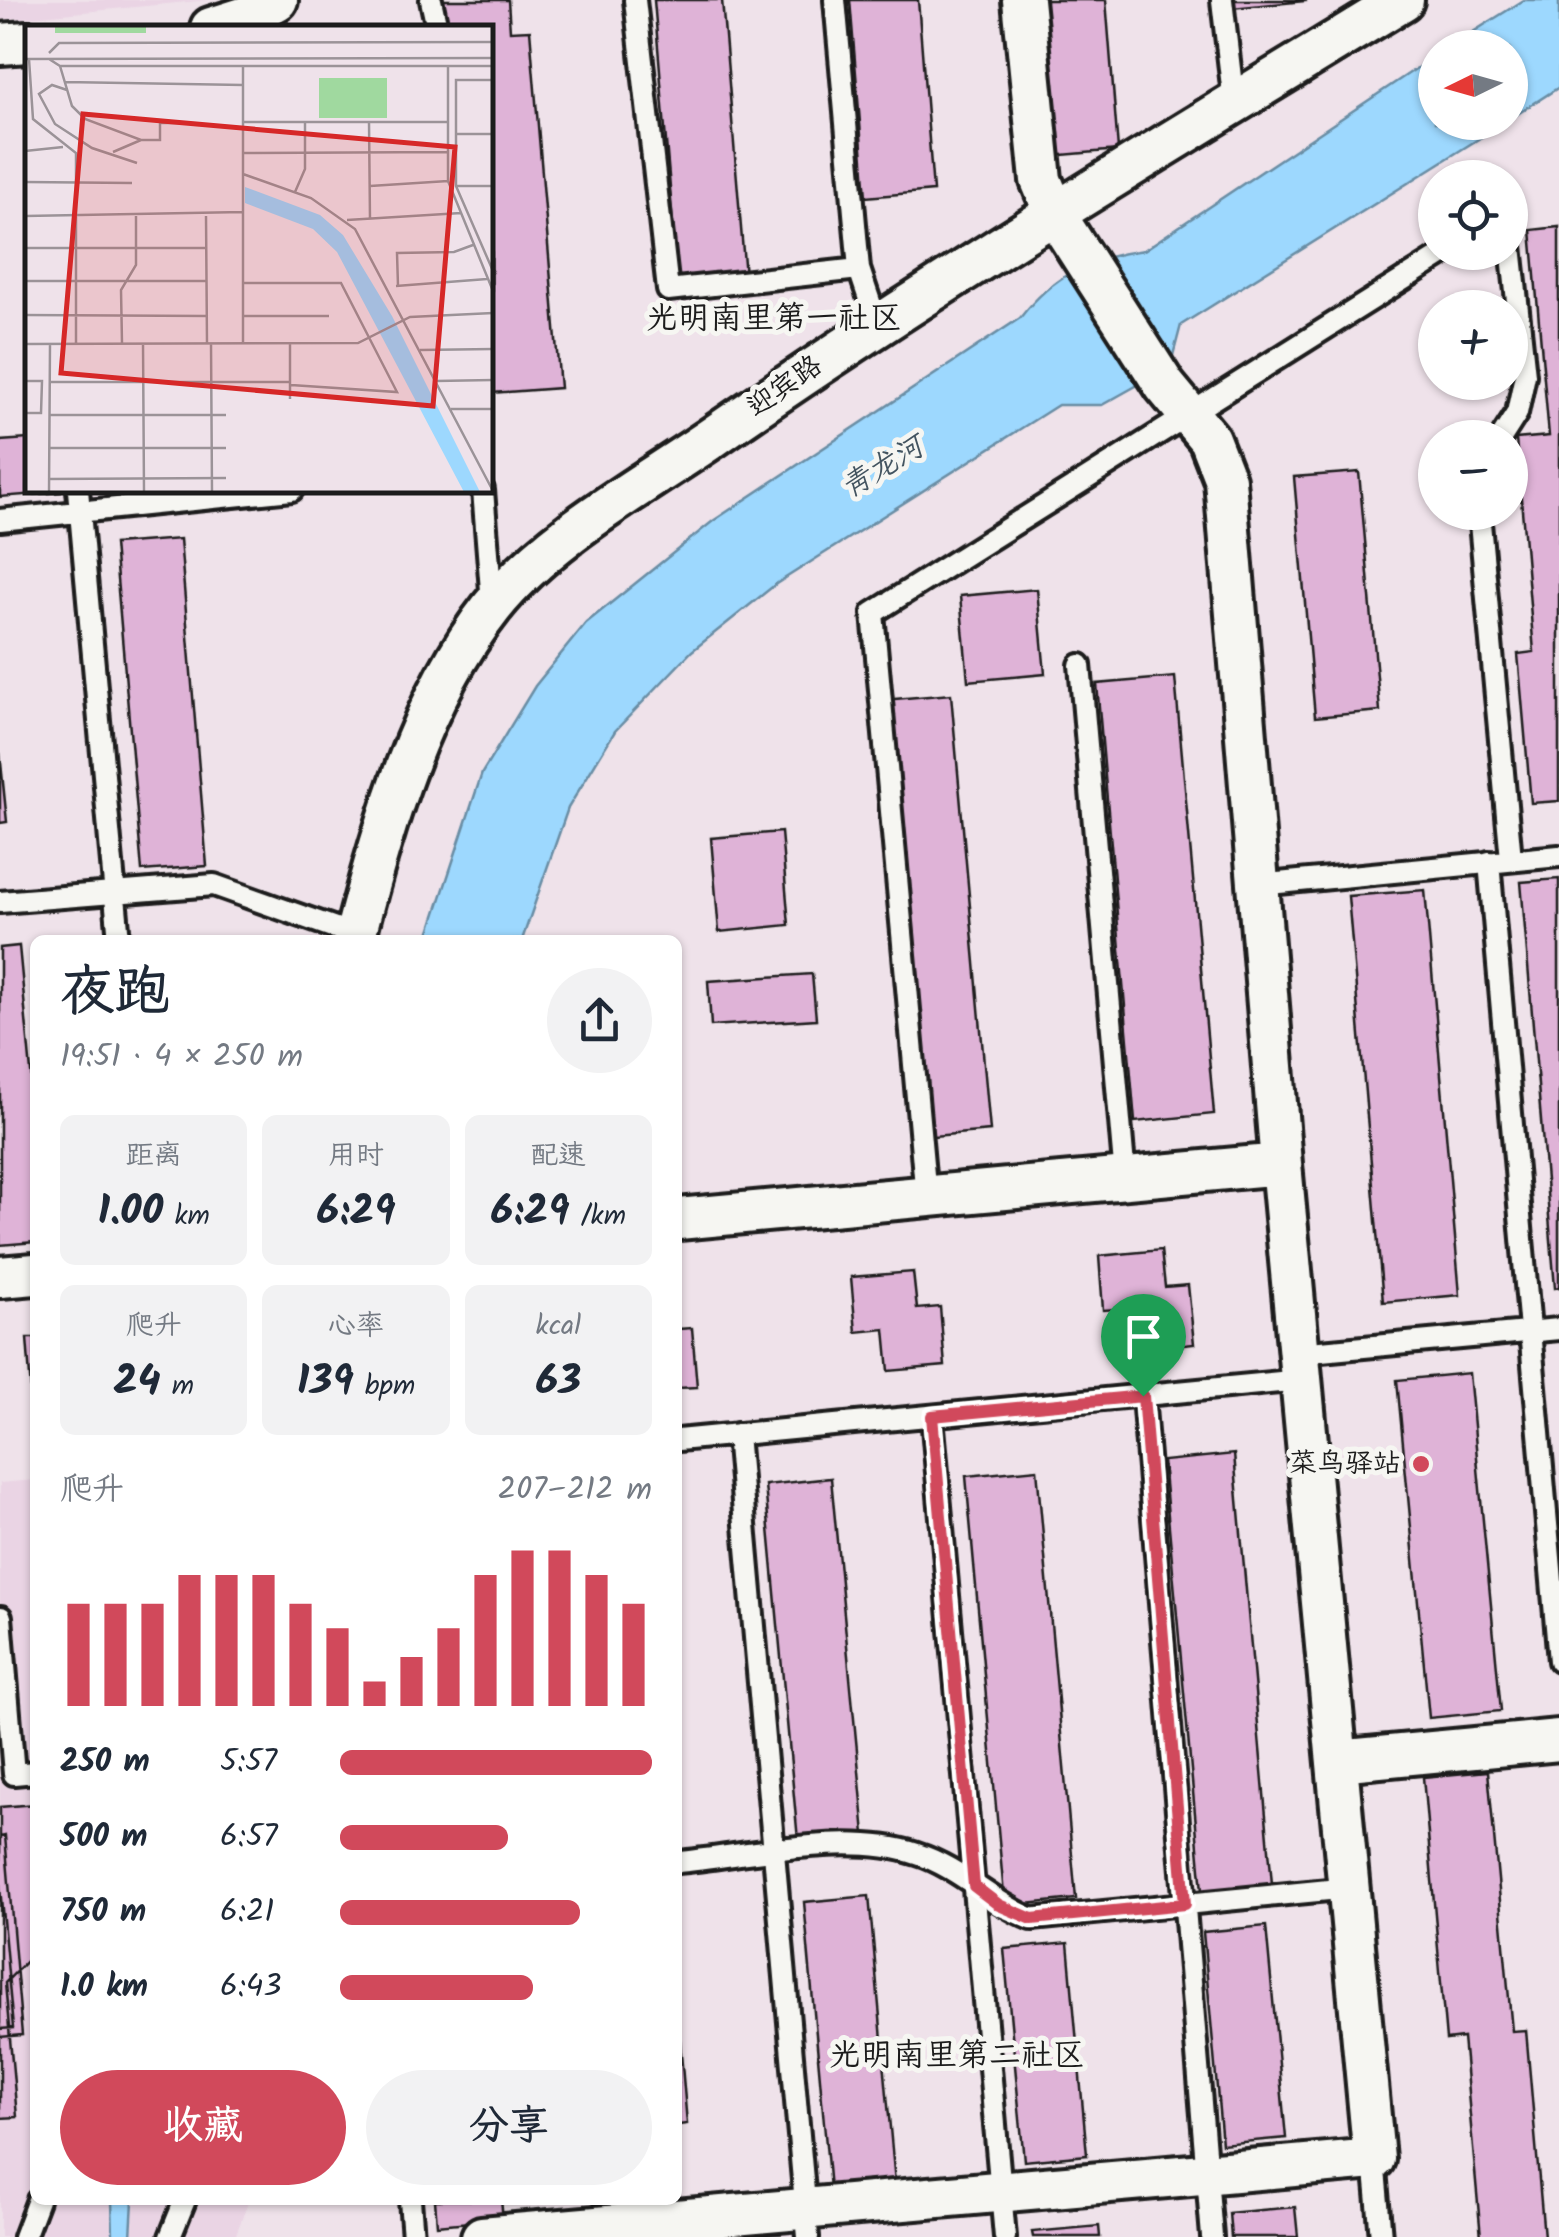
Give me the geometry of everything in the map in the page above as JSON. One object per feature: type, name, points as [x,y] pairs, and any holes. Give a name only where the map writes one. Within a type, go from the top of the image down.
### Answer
[{"type":"street","points":[[222,25],[246,18],[277,0]]},
{"type":"street","points":[[482,2237],[611,2221],[807,2223],[1002,2192],[1374,2158],[1281,1164],[1226,480],[1210,439],[1166,386],[1056,216],[1041,180],[1023,0]]},
{"type":"street","name":"迎宾路","points":[[355,935],[381,834],[454,667],[492,607],[545,554],[877,323],[1403,0]]},
{"type":"street","points":[[0,44],[25,42]]},
{"type":"street","points":[[682,1220],[1281,1164]]},
{"type":"street","points":[[0,1277],[30,1274]]},
{"type":"street","points":[[1337,1761],[1559,1740]]},
{"type":"lane","points":[[431,0],[435,25]]},
{"type":"lane","points":[[635,0],[668,290],[859,269]]},
{"type":"lane","points":[[834,0],[859,269],[877,323]]},
{"type":"lane","points":[[1222,0],[1234,104]]},
{"type":"lane","points":[[926,1197],[873,612],[1190,418],[1419,270]]},
{"type":"lane","points":[[1513,270],[1524,375],[1513,420]]},
{"type":"lane","points":[[78,492],[119,935]]},
{"type":"lane","points":[[0,520],[270,492]]},
{"type":"lane","points":[[483,492],[492,607]]},
{"type":"lane","points":[[1480,530],[1511,860]]},
{"type":"lane","points":[[1080,666],[1125,1178]]},
{"type":"lane","points":[[1258,886],[1559,856]]},
{"type":"lane","points":[[1489,862],[1559,1660]]},
{"type":"lane","points":[[0,902],[214,885],[346,935]]},
{"type":"lane","points":[[682,1440],[1143,1396],[1300,1367],[1559,1329]]},
{"type":"lane","points":[[1143,1396],[1212,2237]]},
{"type":"lane","points":[[932,1416],[1005,2237]]},
{"type":"lane","points":[[737,1434],[807,2223]]},
{"type":"lane","points":[[0,1616],[16,1774]]},
{"type":"lane","points":[[682,1862],[875,1842],[921,1854],[999,1905],[1032,1919],[1348,1888]]},
{"type":"lane","points":[[1374,2158],[1381,2237]]},
{"type":"lane","points":[[24,2237],[36,2205]]},
{"type":"lane","points":[[170,2237],[182,2205]]},
{"type":"lane","points":[[410,2205],[413,2237]]},
{"type":"shaded area","points":[[0,0],[208,0],[0,20]]},
{"type":"shaded area","points":[[30,1480],[30,2205],[247,2205],[235,2237],[0,2237],[0,1483]]},
{"type":"water","points":[[1524,0],[1559,0],[1559,87],[1528,107],[1528,30],[1476,30]]},
{"type":"water","name":"青龙河","points":[[1418,67],[1418,140],[1477,140],[1445,160],[1418,160],[1418,177],[1181,325],[1170,367],[1102,405],[1058,405],[776,584],[692,651],[615,731],[568,808],[524,935],[429,935],[482,773],[535,686],[586,623],[713,521],[1020,318],[1060,279],[1107,258],[1144,250]]},
{"type":"water","points":[[112,2205],[133,2205],[131,2237],[113,2237]]},
{"type":"building","points":[[440,0],[508,0],[510,31],[530,30],[560,388],[492,393],[492,25],[442,25]]},
{"type":"building","points":[[654,0],[722,0],[746,288],[679,294]]},
{"type":"building","points":[[850,0],[918,0],[933,191],[866,197]]},
{"type":"building","points":[[1038,0],[1106,0],[1118,150],[1051,156]]},
{"type":"building","points":[[1231,0],[1304,0],[1305,1],[1232,8]]},
{"type":"building","points":[[1559,227],[1559,801],[1531,803],[1518,654],[1534,652],[1524,530],[1528,530],[1528,438],[1549,436],[1531,230]]},
{"type":"building","points":[[25,439],[25,492],[62,492],[0,497],[0,441]]},
{"type":"building","points":[[1359,472],[1380,711],[1315,717],[1294,477]]},
{"type":"building","points":[[180,539],[207,866],[142,871],[114,544]]},
{"type":"building","points":[[1037,589],[1045,674],[968,681],[960,596]]},
{"type":"building","points":[[1175,677],[1214,1114],[1135,1122],[1097,684]]},
{"type":"building","points":[[951,694],[990,1131],[910,1138],[872,701]]},
{"type":"building","points":[[0,753],[7,822],[0,823]]},
{"type":"building","points":[[781,832],[789,925],[719,932],[711,838]]},
{"type":"building","points":[[1559,879],[1559,1287],[1555,1288],[1521,882]]},
{"type":"building","points":[[1425,890],[1460,1295],[1383,1302],[1348,896]]},
{"type":"building","points":[[19,946],[30,1062],[30,1242],[0,1245],[0,948]]},
{"type":"building","points":[[812,974],[816,1019],[711,1026],[708,981]]},
{"type":"building","points":[[1161,1250],[1165,1287],[1188,1285],[1194,1344],[1137,1350],[1133,1308],[1103,1310],[1099,1256]]},
{"type":"building","points":[[913,1272],[917,1309],[940,1307],[945,1366],[889,1371],[885,1329],[856,1332],[851,1277]]},
{"type":"building","points":[[692,1328],[697,1387],[682,1388],[682,1329]]},
{"type":"building","points":[[1469,1373],[1501,1711],[1429,1718],[1397,1380]]},
{"type":"building","points":[[1234,1454],[1272,1884],[1202,1891],[1163,1461]]},
{"type":"building","points":[[1037,1469],[1076,1899],[1005,1906],[966,1476]]},
{"type":"building","points":[[831,1478],[865,1834],[798,1840],[765,1485]]},
{"type":"building","points":[[1488,1771],[1512,2031],[1526,2030],[1544,2237],[1481,2237],[1463,2038],[1446,2040],[1423,1777]]},
{"type":"building","points":[[30,1804],[30,1957],[5,1983],[17,2117],[0,2118],[0,1807]]},
{"type":"building","points":[[5,1836],[22,2035],[0,2037],[0,1837]]},
{"type":"building","points":[[0,1887],[13,2028],[0,2029]]},
{"type":"building","points":[[869,1896],[895,2183],[830,2189],[804,1902]]},
{"type":"building","points":[[1266,1926],[1286,2138],[1222,2144],[1203,1932]]},
{"type":"building","points":[[1068,1943],[1087,2155],[1024,2161],[1004,1949]]},
{"type":"building","points":[[682,2065],[687,2124],[682,2125]]},
{"type":"building","points":[[435,2205],[502,2205],[503,2219],[437,2225]]},
{"type":"building","points":[[1295,2207],[1298,2237],[1231,2237],[1229,2213]]},
{"type":"building","points":[[1099,2226],[1100,2237],[1033,2237],[1032,2232]]},
{"type":"place","name":"菜鸟驿站","points":[[1421,1464]]},
{"type":"district","name":"光明南里第一社区","points":[[774,319]]},
{"type":"district","name":"光明南里第二社区","points":[[957,2056]]},
{"type":"route","points":[[1143,1396],[1185,1904],[1032,1919],[999,1905],[974,1886],[932,1416],[1143,1396]]}]
